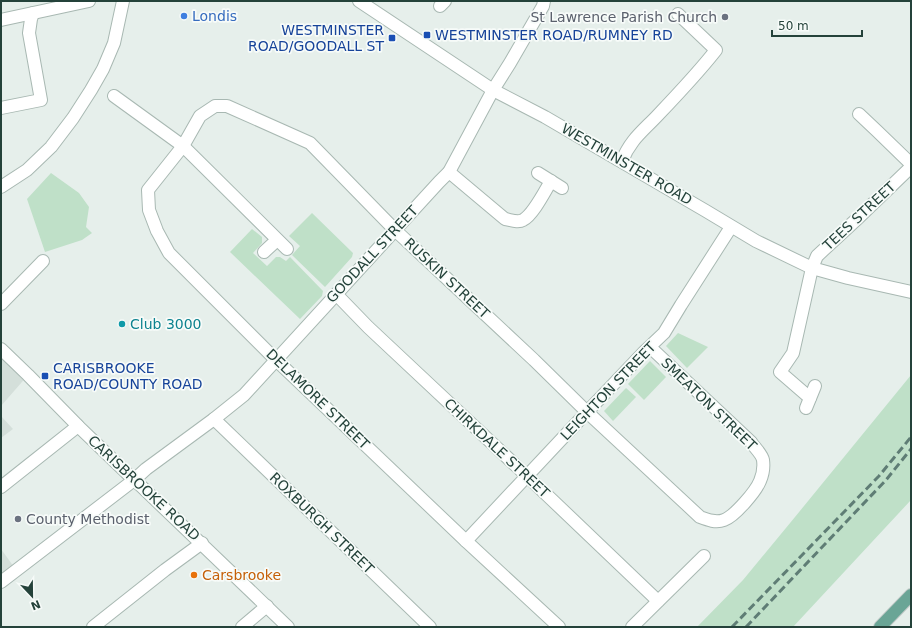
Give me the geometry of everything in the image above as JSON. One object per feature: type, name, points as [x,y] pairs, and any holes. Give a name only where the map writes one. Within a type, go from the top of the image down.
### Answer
[{"type":"main road","points":[[880,627],[911,595]]},
{"type":"street","points":[[1,20],[89,1]]},
{"type":"street","points":[[1,188],[27,170],[51,147],[73,118],[103,69],[114,43],[123,1]]},
{"type":"street","name":"WESTMINSTER ROAD","points":[[359,1],[493,90],[545,117],[622,161],[756,241],[812,268],[848,278],[911,292]]},
{"type":"street","name":"GOODALL STREET","points":[[1,582],[134,480],[146,469],[240,399],[449,172],[493,90],[543,6],[544,1]]},
{"type":"street","points":[[1,108],[42,100],[29,33],[33,13]]},
{"type":"street","points":[[622,161],[626,151],[633,141],[706,63],[716,50],[678,14]]},
{"type":"street","points":[[114,96],[183,146],[287,249]]},
{"type":"street","name":"RUSKIN STREET","points":[[183,146],[200,116],[215,106],[227,106],[310,143],[395,230],[700,517]]},
{"type":"street","points":[[859,114],[911,166]]},
{"type":"street","name":"DELAMORE STREET","points":[[183,146],[148,190],[148,210],[157,232],[169,253],[276,360],[466,541],[559,627]]},
{"type":"street","name":"TEES STREET","points":[[815,386],[808,403],[780,372],[793,353],[812,268],[817,256],[911,166]]},
{"type":"street","points":[[449,172],[505,219],[514,221],[523,220],[530,214],[550,181]]},
{"type":"street","points":[[538,174],[562,188]]},
{"type":"street","name":"LEIGHTON STREET","points":[[466,541],[587,412],[664,333],[680,305],[731,226]]},
{"type":"street","points":[[264,252],[277,240]]},
{"type":"street","points":[[1,304],[43,261]]},
{"type":"street","name":"CHIRKDALE STREET","points":[[336,294],[368,327],[658,601]]},
{"type":"street","name":"SMEATON STREET","points":[[650,347],[751,442],[762,458],[764,470],[760,482],[736,512],[725,520],[713,521],[700,517]]},
{"type":"street","name":"CARISBROOKE ROAD","points":[[1,349],[28,374],[78,426],[202,543],[288,627]]},
{"type":"street","name":"ROXBURGH STREET","points":[[214,419],[430,627]]},
{"type":"street","points":[[1,487],[78,426]]},
{"type":"street","points":[[93,627],[202,543]]},
{"type":"street","points":[[632,627],[704,556]]},
{"type":"street","points":[[242,627],[267,606]]},
{"type":"shaded area","points":[[1,349],[28,375],[1,406]]},
{"type":"shaded area","points":[[1,416],[13,429],[1,438]]},
{"type":"shaded area","points":[[1,549],[14,567],[1,577]]},
{"type":"green space","points":[[51,173],[79,193],[89,207],[86,227],[92,233],[82,240],[45,252],[27,199]]},
{"type":"green space","points":[[312,213],[353,253],[352,257],[325,287],[292,255],[300,246],[289,236]]},
{"type":"green space","points":[[252,229],[262,237],[262,243],[253,253],[267,266],[276,257],[280,257],[286,261],[290,257],[323,291],[322,296],[300,319],[230,252]]},
{"type":"green space","points":[[678,333],[708,347],[687,368],[666,346]]},
{"type":"green space","points":[[650,361],[666,377],[644,400],[628,384]]},
{"type":"green space","points":[[911,375],[911,500],[793,627],[697,627],[743,580]]},
{"type":"green space","points":[[626,388],[636,397],[613,421],[604,411]]},
{"type":"railway","points":[[732,627],[879,476],[911,437]]},
{"type":"railway","points":[[746,627],[886,480],[911,449]]},
{"type":"place","name":"Londis","points":[[184,16]]},
{"type":"place","name":"St Lawrence Parish Church","points":[[725,17]]},
{"type":"place","name":"WESTMINSTER ROAD/RUMNEY RD","points":[[427,35]]},
{"type":"place","name":"WESTMINSTER ROAD/GOODALL ST","points":[[392,38]]},
{"type":"place","name":"Club 3000","points":[[122,324]]},
{"type":"place","name":"CARISBROOKE ROAD/COUNTY ROAD","points":[[45,376]]},
{"type":"place","name":"County Methodist","points":[[18,519]]},
{"type":"place","name":"Carsbrooke","points":[[194,575]]}]
